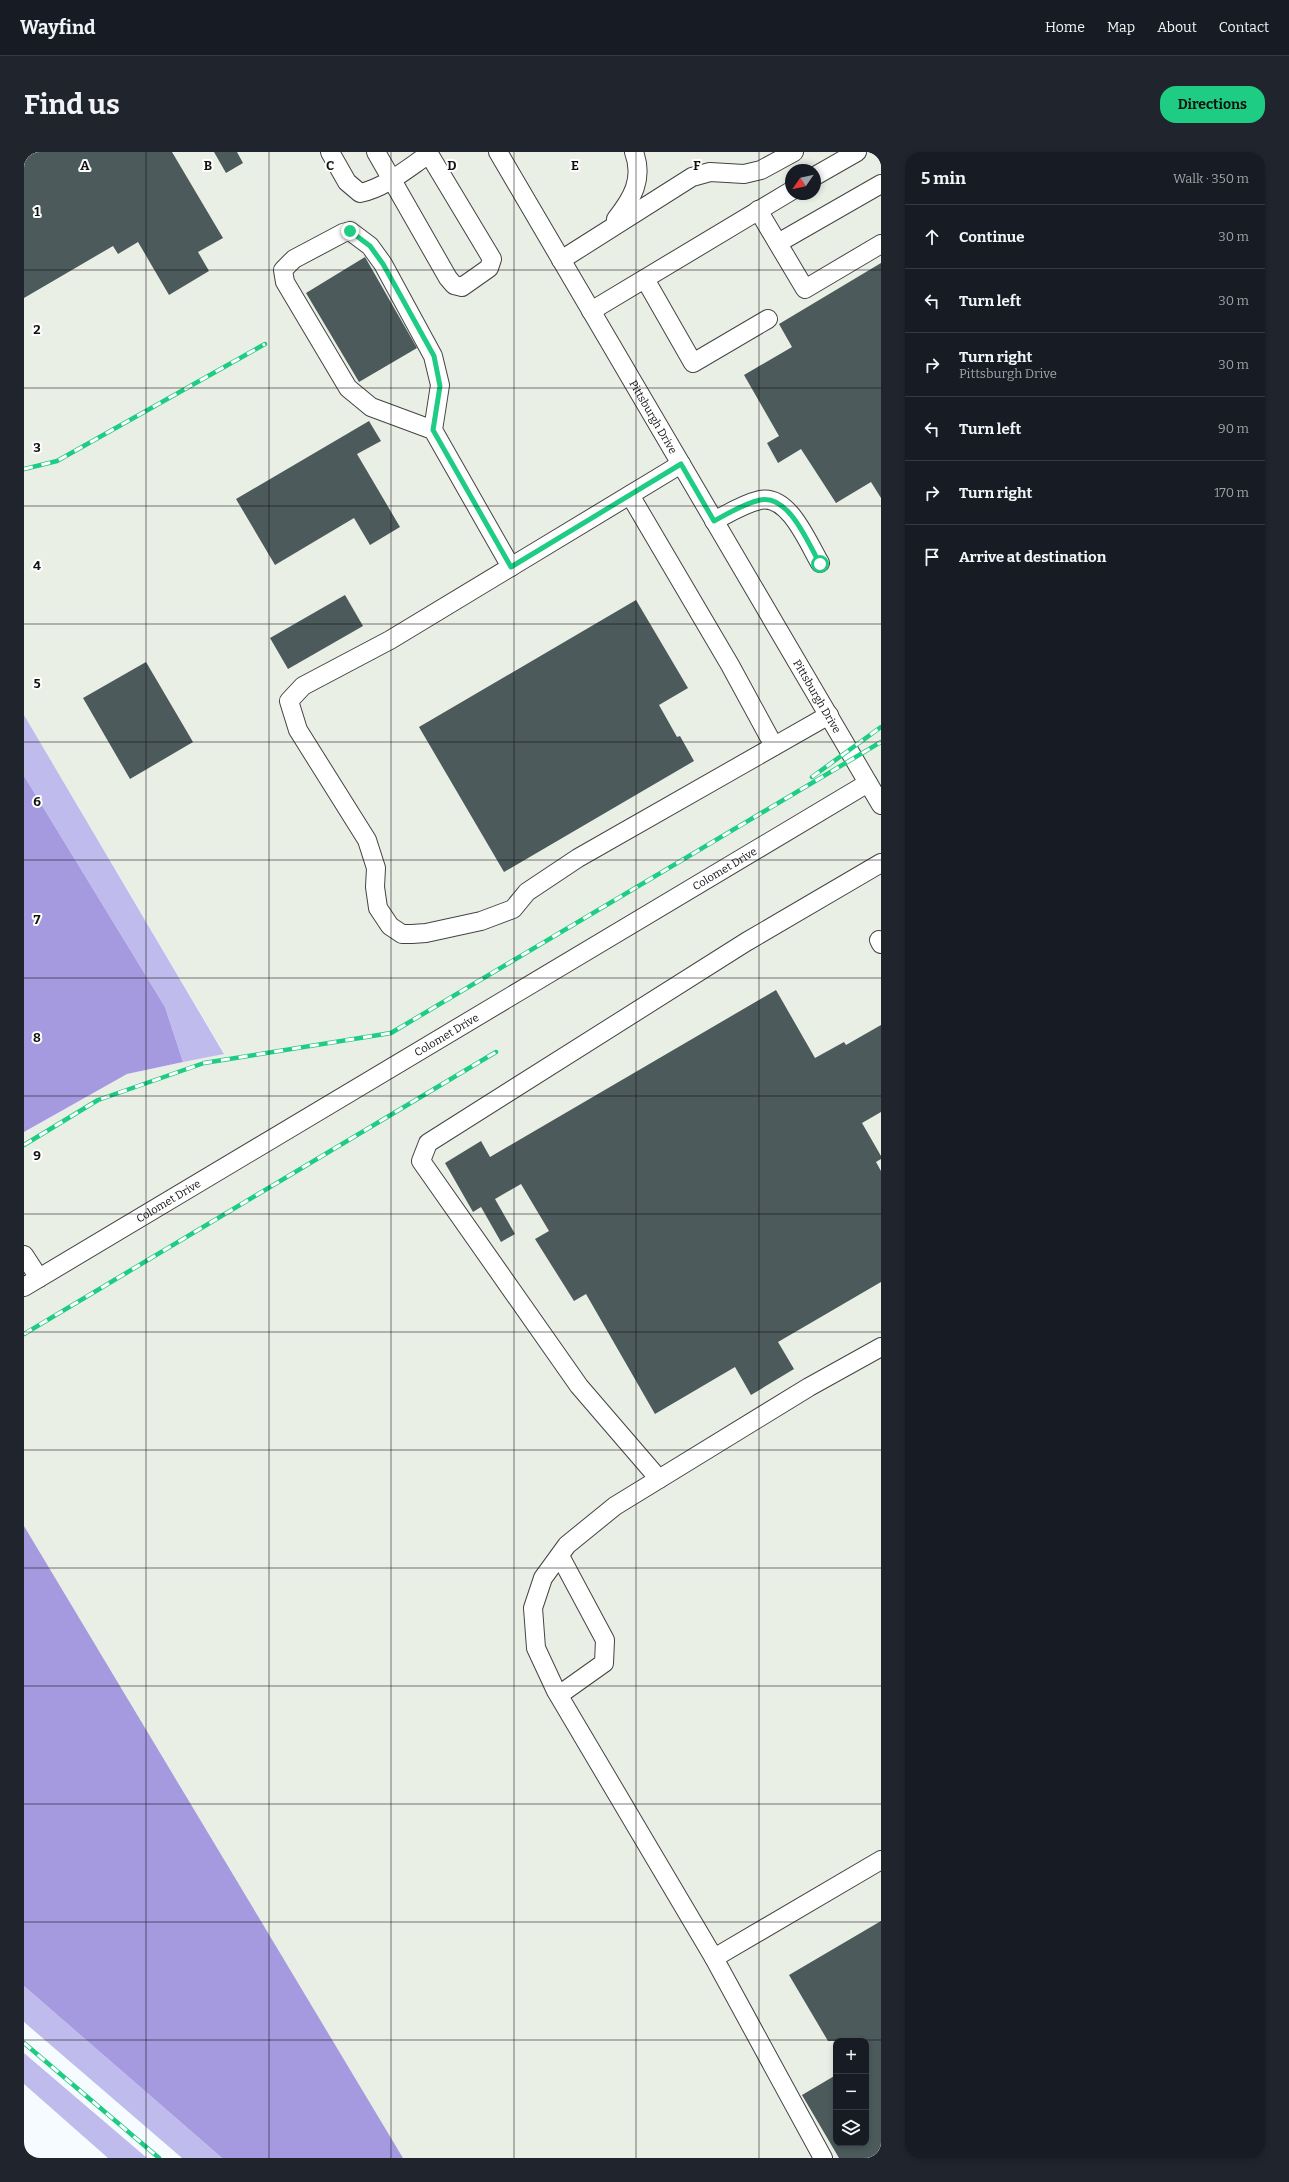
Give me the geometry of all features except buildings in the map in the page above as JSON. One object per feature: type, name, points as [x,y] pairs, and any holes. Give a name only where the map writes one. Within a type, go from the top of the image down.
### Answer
[{"type":"street","points":[[330,152],[347,182],[360,193],[373,190],[392,178],[430,153],[492,259],[489,268],[462,287],[454,286],[448,278],[392,178],[376,152]]},
{"type":"street","name":"Pittsburgh Drive","points":[[498,152],[881,805]]},
{"type":"street","points":[[607,231],[629,202],[638,183],[634,152]]},
{"type":"street","points":[[561,260],[692,177],[710,172],[744,174],[762,170],[794,152]]},
{"type":"street","points":[[821,173],[857,152]]},
{"type":"street","points":[[778,243],[881,184]]},
{"type":"street","points":[[591,311],[785,194]]},
{"type":"street","points":[[758,210],[804,289],[881,244]]},
{"type":"street","points":[[433,430],[371,407],[348,388],[285,282],[283,270],[294,259],[343,233],[350,231],[370,246],[383,264],[434,356],[440,386],[433,430],[511,567]]},
{"type":"street","points":[[645,278],[693,363],[768,319]]},
{"type":"street","points":[[681,464],[390,640],[303,686],[289,701],[298,730],[367,840],[376,868],[375,887],[378,908],[390,926],[402,934],[426,933],[481,921],[513,909],[527,892],[578,858],[829,715]]},
{"type":"street","points":[[630,495],[730,665],[774,746]]},
{"type":"street","points":[[714,521],[747,504],[762,500],[777,502],[790,511],[820,564]]},
{"type":"street","name":"Colomet Drive","points":[[32,1283],[868,783]]},
{"type":"street","points":[[659,1479],[579,1386],[421,1161],[428,1143],[746,942],[881,863]]},
{"type":"street","points":[[24,1255],[32,1283]]},
{"type":"street","points":[[823,2158],[714,1958],[559,1695],[536,1648],[533,1608],[544,1578],[567,1545],[615,1506],[802,1392],[881,1347]]},
{"type":"street","points":[[559,1695],[604,1663],[605,1640],[560,1556]]},
{"type":"street","points":[[714,1958],[881,1860]]},
{"type":"shaded area","points":[[24,152],[881,152],[881,2158],[403,2158],[24,1526],[24,1132],[127,1074],[224,1053],[24,715]]},
{"type":"shaded area","points":[[24,715],[224,1054],[183,1062],[165,1007],[24,776]]},
{"type":"shaded area","points":[[24,776],[165,1007],[183,1062],[127,1074],[24,1132]]},
{"type":"shaded area","points":[[24,1526],[403,2158],[222,2158],[24,1986]]},
{"type":"shaded area","points":[[24,1986],[222,2158],[182,2158],[24,2022]]},
{"type":"shaded area","points":[[24,2053],[147,2158],[108,2158],[24,2084]]},
{"type":"railway","points":[[24,469],[57,461],[265,344]]},
{"type":"railway","points":[[812,777],[881,727]]},
{"type":"railway","points":[[24,1145],[98,1100],[204,1063],[391,1033],[881,742]]},
{"type":"railway","points":[[24,1334],[496,1052]]},
{"type":"railway","points":[[24,2043],[159,2158]]},
{"type":"route","points":[[350,231],[370,246],[383,264],[434,356],[440,386],[433,430],[511,567],[681,464],[714,521],[747,504],[762,500],[777,502],[790,511],[820,564]]}]
